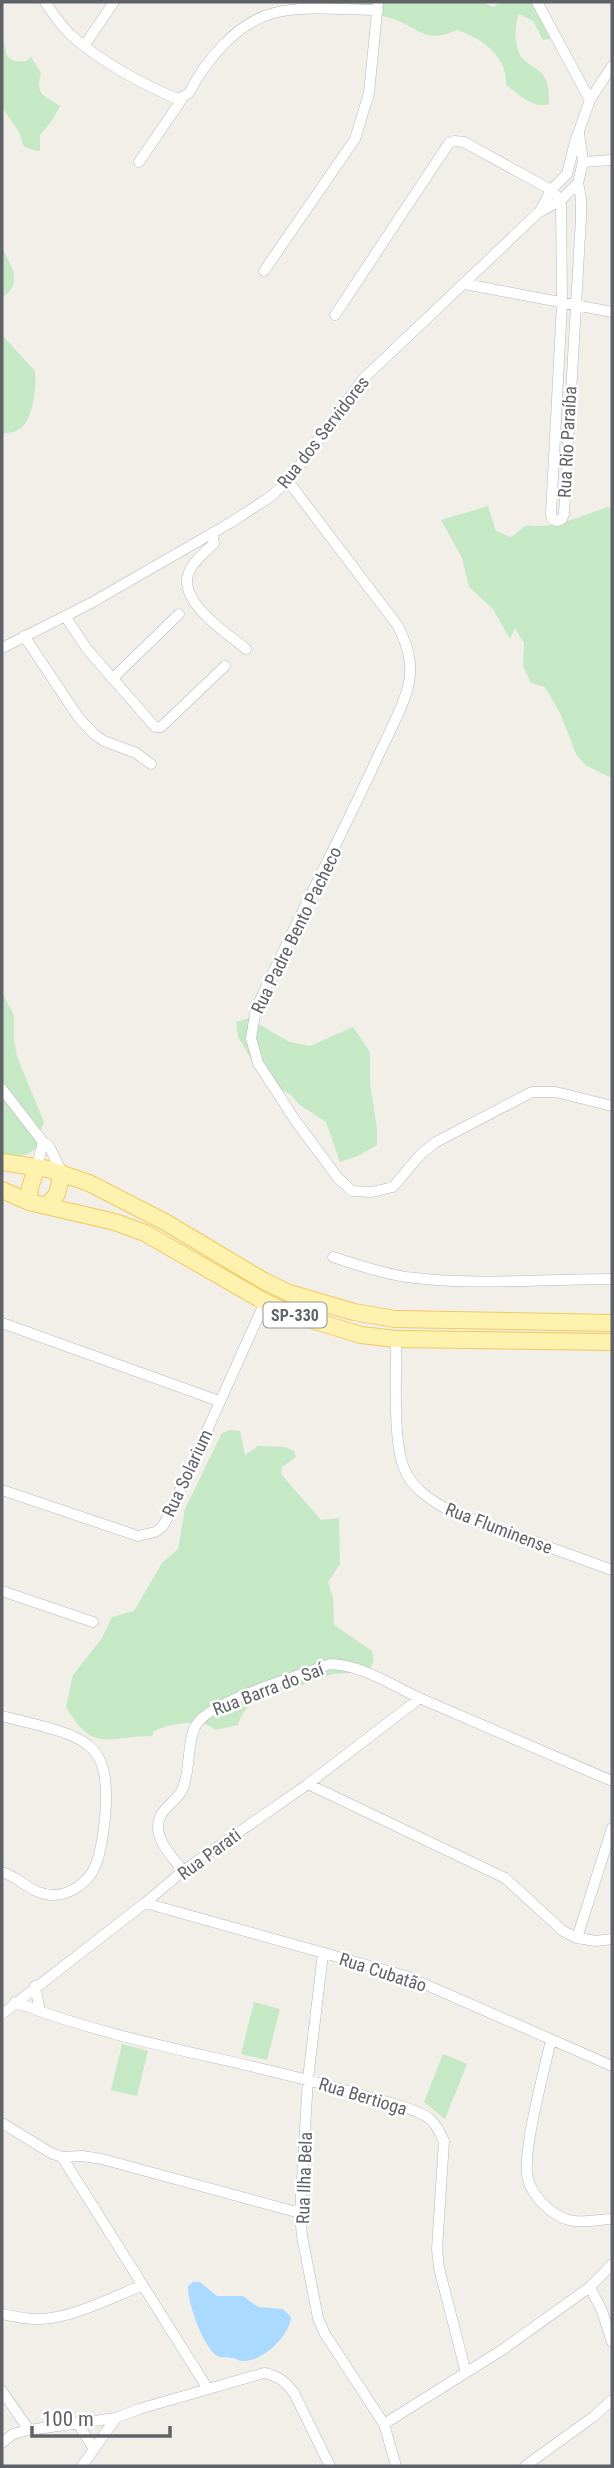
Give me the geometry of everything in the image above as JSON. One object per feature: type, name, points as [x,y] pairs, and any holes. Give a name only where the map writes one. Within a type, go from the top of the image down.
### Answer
[{"type":"main road","name":"SP-330","points":[[2,1162],[62,1173],[89,1183],[165,1222],[264,1281],[316,1302],[395,1319],[612,1323]]},
{"type":"main road","points":[[29,1202],[30,1187],[37,1167]]},
{"type":"main road","points":[[47,1206],[57,1194],[62,1173]]},
{"type":"main road","name":"SP-330","points":[[2,1190],[29,1202],[115,1222],[145,1233],[265,1302],[289,1313],[360,1335],[396,1339],[612,1342]]},
{"type":"street","points":[[45,2],[60,23],[84,46],[156,90],[177,99],[189,93],[208,62],[225,44],[261,18],[295,10],[378,6],[369,93],[355,139],[264,271]]},
{"type":"street","points":[[84,46],[114,2]]},
{"type":"street","points":[[537,2],[590,100]]},
{"type":"street","points":[[578,183],[566,174],[571,155],[590,100],[612,66]]},
{"type":"street","points":[[139,162],[184,96]]},
{"type":"street","points":[[579,133],[583,162],[612,160]]},
{"type":"street","points":[[335,315],[449,143],[464,142],[551,190],[561,200]]},
{"type":"street","name":"Rua Rio Paraíba","points":[[561,200],[562,304],[551,514],[552,519],[557,521],[562,519],[564,514],[581,218],[578,183],[583,162]]},
{"type":"street","name":"Rua dos Servidores","points":[[538,213],[551,190],[566,174]]},
{"type":"street","name":"Rua dos Servidores","points":[[2,648],[65,616],[212,533],[255,507],[288,481],[363,379],[538,213],[561,200],[578,183]]},
{"type":"street","points":[[465,284],[612,312]]},
{"type":"street","name":"Rua Padre Bento Pacheco","points":[[288,481],[398,626],[412,664],[409,685],[380,752],[256,1009],[251,1038],[258,1063],[295,1120],[338,1178],[352,1191],[362,1193],[393,1187],[421,1154],[436,1142],[532,1093],[556,1092],[612,1106]]},
{"type":"street","points":[[212,533],[214,543],[191,568],[187,579],[187,592],[198,608],[246,649]]},
{"type":"street","points":[[112,679],[178,614]]},
{"type":"street","points":[[65,616],[87,649],[156,727],[161,727],[225,666]]},
{"type":"street","points":[[24,636],[79,718],[94,734],[104,741],[136,753],[151,764]]},
{"type":"street","points":[[2,1089],[49,1146],[62,1173]]},
{"type":"street","points":[[37,1167],[43,1142]]},
{"type":"street","points":[[333,1257],[368,1269],[407,1277],[460,1280],[612,1279]]},
{"type":"street","name":"Rua Solarium","points":[[2,1490],[138,1536],[155,1532],[162,1527],[209,1430],[219,1401],[265,1302]]},
{"type":"street","points":[[2,1323],[219,1401]]},
{"type":"street","name":"Rua Fluminense","points":[[396,1339],[399,1449],[404,1470],[416,1487],[432,1501],[450,1511],[612,1570]]},
{"type":"street","points":[[2,1591],[93,1622]]},
{"type":"street","name":"Rua Barra do Saí","points":[[183,1871],[160,1839],[158,1830],[161,1815],[183,1787],[192,1737],[203,1715],[223,1704],[330,1664],[346,1664],[363,1670],[420,1698],[612,1781]]},
{"type":"street","name":"Rua Parati","points":[[2,2014],[183,1871],[307,1784],[420,1698]]},
{"type":"street","points":[[2,1716],[81,1739],[99,1758],[106,1795],[100,1854],[92,1873],[80,1886],[66,1893],[44,1894],[2,1872]]},
{"type":"street","points":[[307,1784],[505,1878],[563,1931],[577,1938],[596,1941],[612,1939]]},
{"type":"street","points":[[577,1938],[612,1828]]},
{"type":"street","name":"Rua Cubatão","points":[[145,1903],[406,1976],[612,2066]]},
{"type":"street","name":"Rua Ilha Bela","points":[[323,1952],[308,2079],[300,2213],[302,2236],[318,2318],[325,2334],[384,2424],[396,2466]]},
{"type":"street","points":[[35,1986],[40,2011]]},
{"type":"street","name":"Rua Bertioga","points":[[15,2002],[179,2051],[308,2079],[409,2110],[429,2119],[438,2128],[444,2141],[437,2249],[439,2268],[466,2373]]},
{"type":"street","points":[[551,2040],[534,2116],[528,2179],[541,2201],[559,2216],[572,2221],[612,2219]]},
{"type":"street","points":[[2,2123],[51,2154],[102,2159],[300,2213]]},
{"type":"street","points":[[62,2157],[208,2389]]},
{"type":"street","points":[[384,2424],[466,2373],[590,2287],[612,2264]]},
{"type":"street","points":[[2,2314],[51,2318],[92,2306],[143,2285]]},
{"type":"street","points":[[590,2287],[602,2311],[612,2342]]},
{"type":"street","points":[[2,2442],[13,2434],[29,2430],[116,2418],[264,2373],[276,2375],[286,2382],[294,2393],[330,2466]]},
{"type":"street","points":[[2,2391],[29,2430]]},
{"type":"street","points":[[525,2466],[612,2400]]},
{"type":"street","points":[[82,2466],[116,2418]]},
{"type":"street","points":[[77,2422],[94,2449]]},
{"type":"green space","points":[[333,2],[481,2],[494,7],[499,2],[540,2],[552,33],[550,39],[543,40],[533,21],[519,14],[516,24],[517,48],[522,58],[546,79],[549,104],[532,103],[506,85],[503,65],[498,57],[484,43],[466,33],[457,30],[437,36],[429,35],[390,18],[334,12]]},
{"type":"green space","points":[[2,36],[9,58],[26,61],[31,57],[41,73],[39,86],[42,94],[60,106],[40,135],[38,151],[24,147],[19,132],[2,107]]},
{"type":"green space","points":[[2,247],[12,268],[14,280],[9,292],[2,298]]},
{"type":"green space","points":[[2,335],[35,371],[35,392],[23,426],[11,433],[2,434]]},
{"type":"green space","points":[[488,506],[496,531],[511,537],[527,525],[558,524],[608,507],[612,509],[612,778],[587,766],[577,756],[560,713],[545,687],[531,683],[523,666],[524,643],[515,628],[510,639],[493,609],[469,587],[462,558],[441,520]]},
{"type":"green space","points":[[2,993],[14,1015],[17,1057],[44,1122],[39,1134],[44,1140],[35,1149],[20,1156],[2,1155]]},
{"type":"green space","points":[[249,1018],[289,1042],[310,1046],[353,1027],[370,1052],[370,1083],[377,1145],[340,1162],[326,1122],[277,1087],[256,1067],[238,1037],[236,1022]]},
{"type":"green space","points":[[240,1431],[245,1455],[258,1446],[285,1447],[294,1451],[296,1457],[282,1467],[281,1474],[321,1520],[339,1518],[340,1564],[328,1582],[333,1598],[334,1625],[372,1651],[372,1665],[364,1671],[330,1675],[266,1695],[249,1706],[238,1725],[215,1730],[203,1724],[186,1723],[160,1728],[154,1731],[152,1736],[112,1739],[93,1737],[76,1722],[66,1707],[73,1675],[102,1638],[112,1617],[134,1611],[162,1563],[178,1549],[185,1509],[222,1433]]},
{"type":"green space","points":[[254,2002],[280,2009],[267,2060],[241,2054]]},
{"type":"green space","points":[[122,2044],[148,2051],[137,2096],[111,2090]]},
{"type":"green space","points":[[443,2054],[467,2064],[445,2119],[424,2102]]},
{"type":"water","points":[[193,2282],[200,2282],[217,2296],[243,2296],[258,2307],[283,2309],[291,2317],[286,2332],[273,2347],[258,2358],[242,2361],[218,2356],[206,2343],[193,2312],[188,2286]]}]
